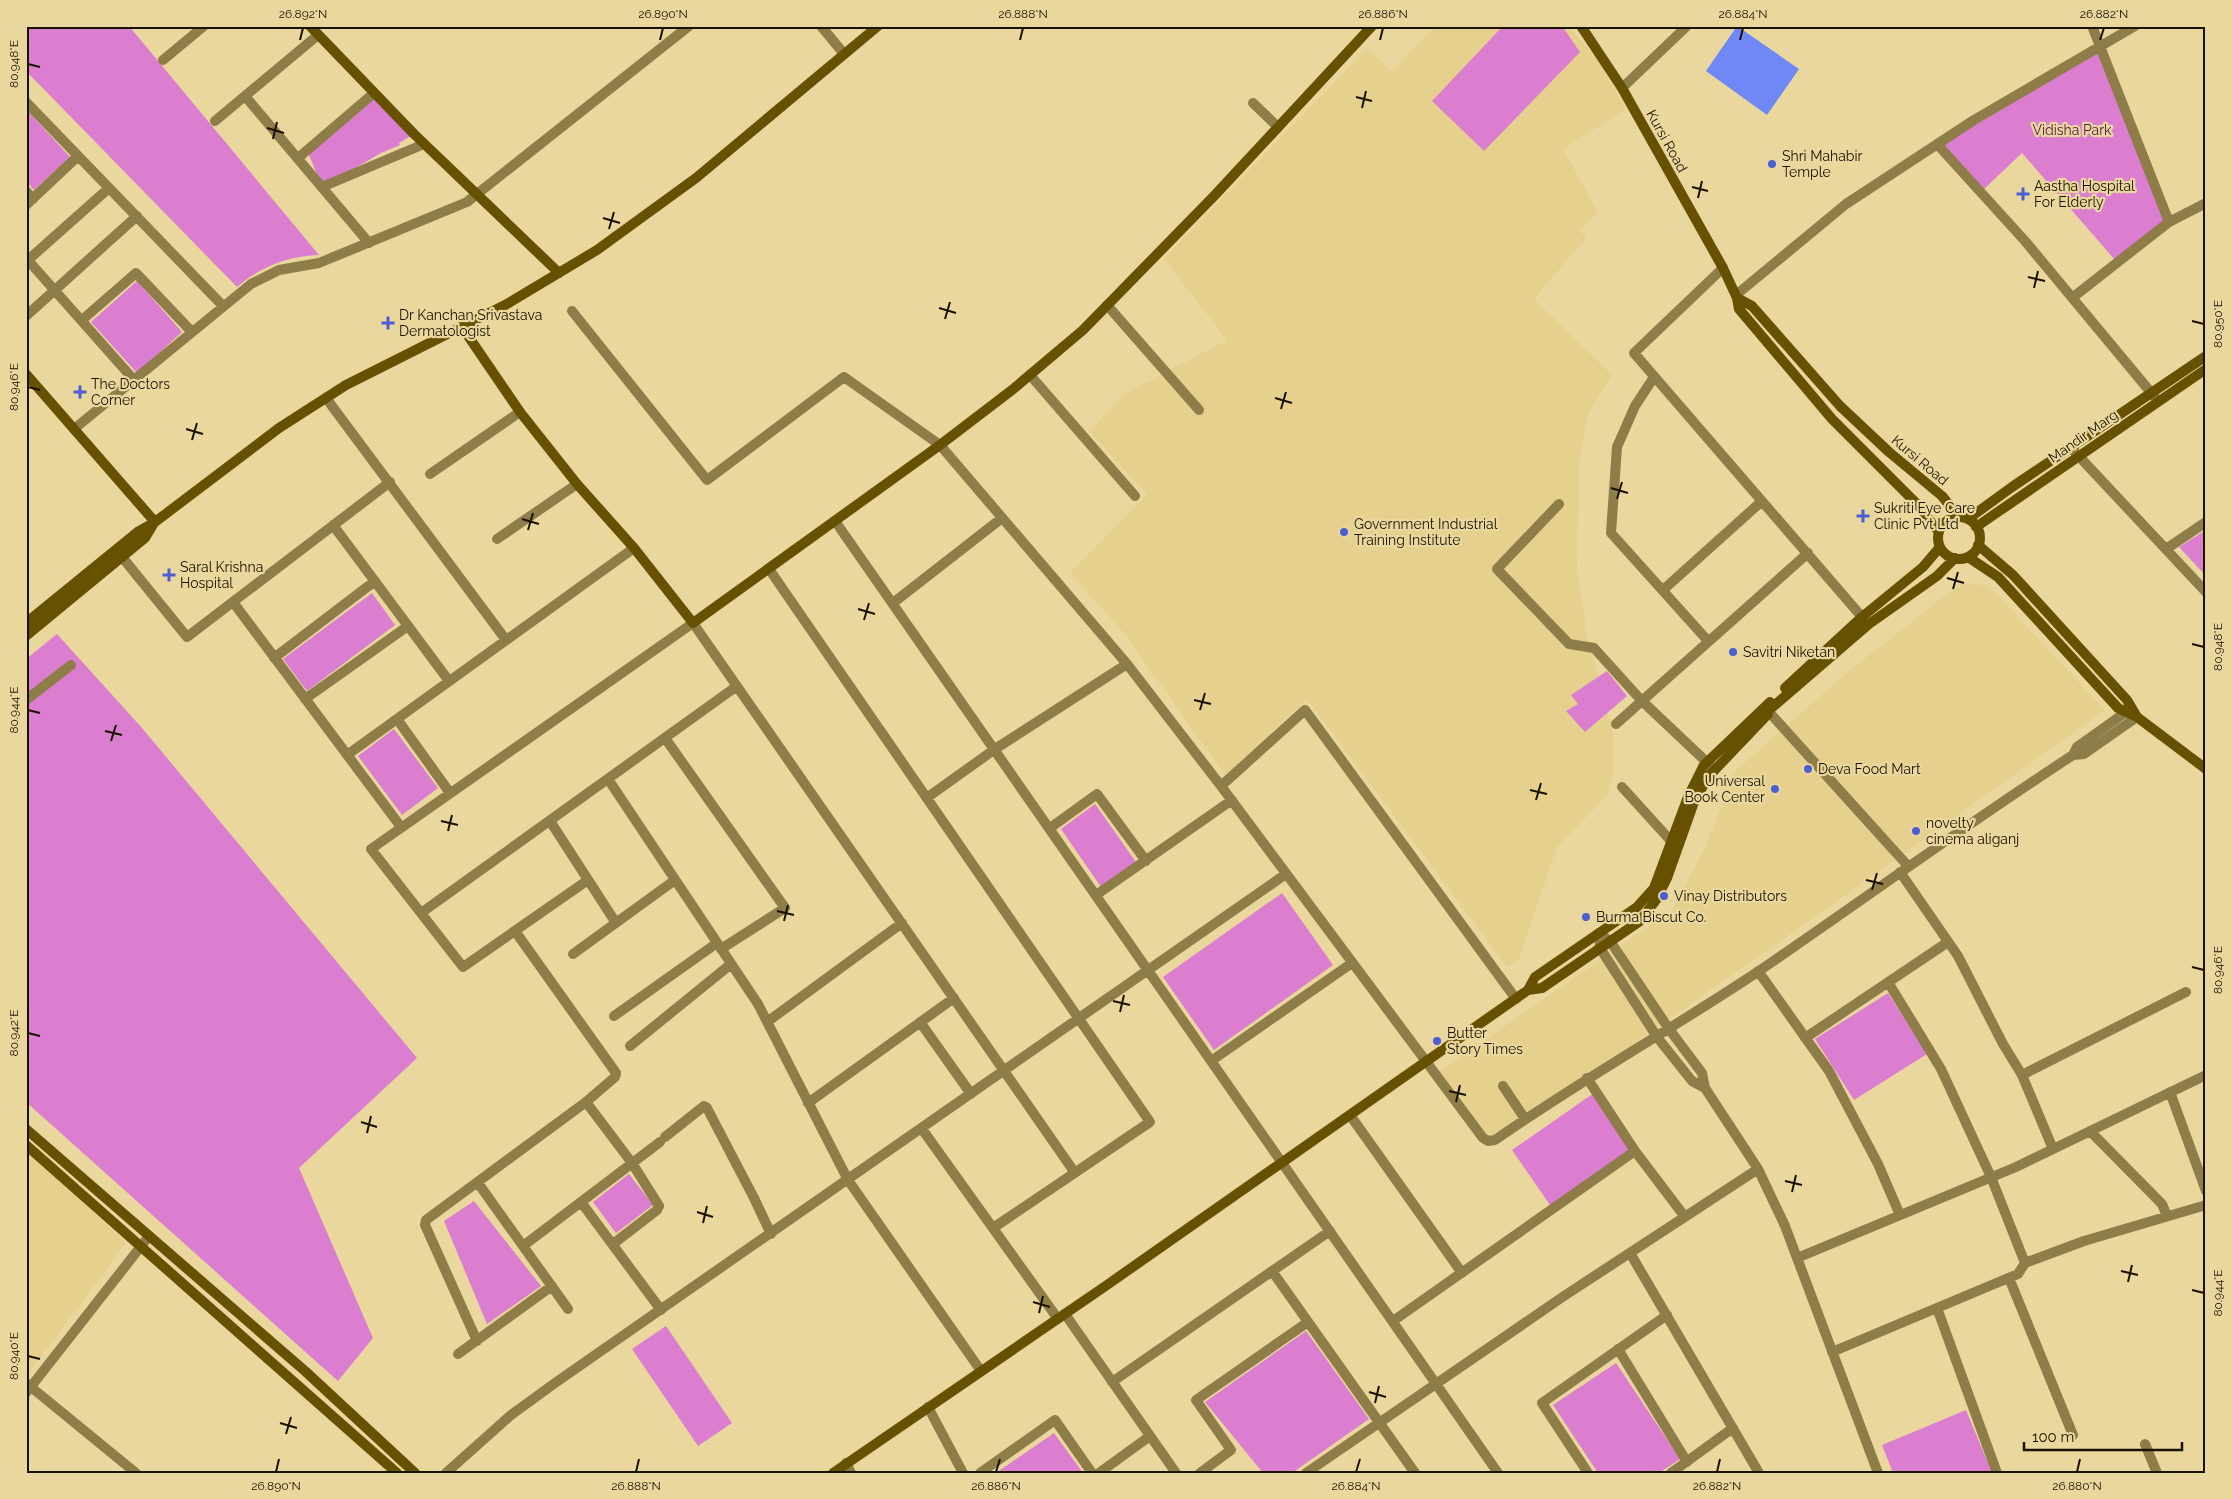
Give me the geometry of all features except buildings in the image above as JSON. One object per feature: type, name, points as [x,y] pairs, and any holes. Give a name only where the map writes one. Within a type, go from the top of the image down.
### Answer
[{"type":"main road","points":[[310,26],[424,144],[559,273]]},
{"type":"main road","points":[[26,623],[139,530],[155,522],[279,428],[346,385],[507,304],[597,250],[696,178],[878,26]]},
{"type":"main road","points":[[462,327],[520,412],[576,484],[634,548],[693,623],[940,445],[1030,376],[1084,330],[1372,26]]},
{"type":"main road","name":"Kursi Road","points":[[1581,26],[1622,88],[1723,268],[1737,297],[1739,309],[1832,419],[1917,504],[1939,532]]},
{"type":"main road","name":"Kursi Road","points":[[1737,297],[1752,306],[1840,406],[1889,452],[1942,496],[1963,518]]},
{"type":"main road","points":[[1963,518],[1976,527],[1979,536],[1978,545],[1968,556],[1955,558],[1944,553],[1940,547],[1939,532],[1943,524],[1950,519],[1963,518],[2206,356]]},
{"type":"main road","name":"Mandir Marg","points":[[1976,527],[2078,455],[2206,369]]},
{"type":"main road","points":[[26,374],[155,522]]},
{"type":"main road","points":[[26,636],[145,538],[155,522]]},
{"type":"main road","points":[[1978,545],[2013,574],[2127,700],[2137,717]]},
{"type":"main road","points":[[833,1473],[848,1468],[928,1407],[1516,999],[1528,990],[1535,977],[1637,907],[1654,888],[1688,797],[1711,766],[1862,617],[1924,566],[1940,547]]},
{"type":"main road","points":[[1968,556],[1998,577],[2118,708],[2137,717],[2206,769]]},
{"type":"main road","points":[[1528,990],[1542,988],[1640,921],[1656,900],[1667,878],[1694,802],[1711,766],[1768,712],[1869,624],[1937,576],[1955,558]]},
{"type":"main road","points":[[26,1129],[305,1371],[415,1473]]},
{"type":"main road","points":[[26,1146],[397,1473]]},
{"type":"street","points":[[163,60],[204,26]]},
{"type":"street","points":[[74,429],[251,284],[279,270],[319,263],[467,202],[689,26]]},
{"type":"street","points":[[821,26],[844,54]]},
{"type":"street","points":[[1622,88],[1687,26]]},
{"type":"street","points":[[2092,26],[2169,222]]},
{"type":"street","points":[[1737,297],[1846,204],[1974,120],[2135,26]]},
{"type":"street","points":[[215,121],[318,35]]},
{"type":"street","points":[[298,158],[374,93]]},
{"type":"street","points":[[246,96],[369,243]]},
{"type":"street","points":[[26,102],[223,306]]},
{"type":"street","points":[[1253,103],[1278,127]]},
{"type":"street","points":[[322,187],[424,144]]},
{"type":"street","points":[[1937,144],[2025,241],[2158,401]]},
{"type":"street","points":[[29,198],[78,156]]},
{"type":"street","points":[[109,188],[27,259],[134,380]]},
{"type":"street","points":[[2072,298],[2169,222],[2206,203]]},
{"type":"street","points":[[26,316],[136,216]]},
{"type":"street","points":[[1723,268],[1634,353],[1862,617]]},
{"type":"street","points":[[82,320],[136,273],[192,332]]},
{"type":"street","points":[[1107,306],[1199,410]]},
{"type":"street","points":[[572,311],[707,480],[844,377],[940,445],[1127,664],[1232,800],[1425,1062],[1483,1138],[1488,1141],[1495,1140],[1587,1078],[1657,1037],[1758,972],[1904,869],[2073,755],[2084,754],[2137,717]]},
{"type":"street","points":[[1030,376],[1135,496]]},
{"type":"street","points":[[1654,377],[1635,406],[1617,447],[1611,533],[1708,641]]},
{"type":"street","points":[[326,398],[506,640]]},
{"type":"street","points":[[430,474],[520,412]]},
{"type":"street","points":[[2070,447],[2206,592]]},
{"type":"street","points":[[122,557],[187,637],[390,482]]},
{"type":"street","points":[[498,539],[576,484]]},
{"type":"street","points":[[1663,590],[1762,501]]},
{"type":"street","points":[[1559,504],[1497,569],[1569,644],[1594,648],[1642,700],[1711,766]]},
{"type":"street","points":[[893,603],[1002,518]]},
{"type":"street","points":[[835,521],[1498,1473]]},
{"type":"street","points":[[2166,549],[2206,522]]},
{"type":"street","points":[[333,525],[449,681]]},
{"type":"street","points":[[347,755],[634,548]]},
{"type":"street","points":[[1616,724],[1808,553]]},
{"type":"street","points":[[769,569],[1081,1018],[1150,1122],[993,1228]]},
{"type":"street","points":[[274,658],[375,580]]},
{"type":"street","points":[[233,602],[402,827]]},
{"type":"street","points":[[588,880],[463,967],[371,849],[693,623],[1075,1173]]},
{"type":"street","points":[[306,699],[408,626]]},
{"type":"street","points":[[26,700],[71,664]]},
{"type":"street","points":[[928,797],[994,749],[1127,664]]},
{"type":"street","points":[[420,913],[737,686]]},
{"type":"street","points":[[1221,786],[1305,710],[1516,999]]},
{"type":"street","points":[[1768,712],[1904,869],[1958,956],[2003,1044],[2022,1075],[2053,1149]]},
{"type":"street","points":[[2073,755],[2077,747],[2126,712]]},
{"type":"street","points":[[397,719],[450,793]]},
{"type":"street","points":[[614,1016],[719,946],[785,908],[665,738]]},
{"type":"street","points":[[608,779],[758,1004],[848,1180],[981,1371]]},
{"type":"street","points":[[1622,787],[1671,841]]},
{"type":"street","points":[[1050,828],[1097,794],[1146,861]]},
{"type":"street","points":[[1096,895],[1232,800]]},
{"type":"street","points":[[550,821],[616,923]]},
{"type":"street","points":[[446,1473],[511,1415],[1286,874]]},
{"type":"street","points":[[573,954],[675,880]]},
{"type":"street","points":[[767,1022],[902,923]]},
{"type":"street","points":[[477,1341],[425,1223],[427,1218],[478,1183],[586,1102],[615,1077],[616,1070],[515,930]]},
{"type":"street","points":[[1599,933],[1610,941],[1669,1029],[1702,1073],[1705,1088],[1758,1169],[1785,1226],[1878,1473]]},
{"type":"street","points":[[1599,933],[1600,948],[1657,1037],[1692,1081],[1705,1088]]},
{"type":"street","points":[[1805,1038],[1948,942]]},
{"type":"street","points":[[1211,1061],[1352,963]]},
{"type":"street","points":[[630,1046],[731,964]]},
{"type":"street","points":[[1758,972],[1829,1071],[1878,1164],[1900,1215]]},
{"type":"street","points":[[1888,982],[1942,1069],[1992,1178],[2025,1263]]},
{"type":"street","points":[[2022,1075],[2186,992]]},
{"type":"street","points":[[808,1103],[954,998]]},
{"type":"street","points":[[920,1022],[971,1094]]},
{"type":"street","points":[[1797,1258],[1992,1178],[2206,1075]]},
{"type":"street","points":[[1587,1078],[1635,1151],[1685,1216]]},
{"type":"street","points":[[1503,1086],[1525,1119]]},
{"type":"street","points":[[2170,1092],[2206,1191]]},
{"type":"street","points":[[586,1102],[632,1163],[658,1203],[658,1208],[612,1244]]},
{"type":"street","points":[[523,1246],[704,1106],[707,1108],[771,1234]]},
{"type":"street","points":[[1350,1115],[1462,1273]]},
{"type":"street","points":[[922,1128],[993,1228],[1112,1382],[1176,1473]]},
{"type":"street","points":[[2090,1131],[2162,1204],[2167,1216]]},
{"type":"street","points":[[1393,1321],[1635,1151]]},
{"type":"street","points":[[1306,1473],[1436,1383],[1758,1169]]},
{"type":"street","points":[[478,1183],[568,1309]]},
{"type":"street","points":[[581,1202],[661,1310]]},
{"type":"street","points":[[1832,1352],[2018,1274],[2025,1263],[2084,1242],[2206,1205]]},
{"type":"street","points":[[1112,1382],[1330,1231]]},
{"type":"street","points":[[136,1473],[28,1388],[139,1246],[149,1236]]},
{"type":"street","points":[[1630,1253],[1759,1473]]},
{"type":"street","points":[[1272,1271],[1415,1473]]},
{"type":"street","points":[[2009,1278],[2072,1435]]},
{"type":"street","points":[[458,1354],[552,1286]]},
{"type":"street","points":[[1937,1308],[1997,1473]]},
{"type":"street","points":[[1588,1473],[1542,1403],[1667,1315]]},
{"type":"street","points":[[1200,1473],[1231,1450],[1196,1400],[1308,1322]]},
{"type":"street","points":[[1618,1349],[1687,1462]]},
{"type":"street","points":[[928,1407],[963,1473]]},
{"type":"street","points":[[980,1473],[1055,1420],[1092,1473]]},
{"type":"street","points":[[1671,1473],[1733,1428]]},
{"type":"street","points":[[1099,1473],[1150,1436]]},
{"type":"street","points":[[2145,1444],[2157,1473]]},
{"type":"shaded area","name":"Government Industrial Training Institute","points":[[1435,26],[1569,26],[1598,61],[1626,109],[1563,149],[1598,212],[1579,231],[1587,237],[1534,299],[1612,375],[1587,416],[1579,465],[1577,569],[1587,636],[1614,737],[1614,773],[1608,795],[1557,847],[1519,959],[1507,967],[1307,699],[1225,775],[1124,633],[1070,573],[1147,494],[1089,431],[1126,393],[1227,340],[1164,259],[1367,48],[1392,72]]},
{"type":"shaded area","points":[[1960,584],[1988,585],[2105,710],[1812,919],[1493,1142],[1439,1072],[1672,910],[1706,846],[1733,773],[1850,670]]},
{"type":"shaded area","points":[[26,1150],[126,1243],[30,1371],[26,1367]]},
{"type":"green space","points":[[26,26],[129,26],[319,255],[285,260],[265,268],[237,287],[26,71]]},
{"type":"green space","points":[[1503,26],[1562,26],[1580,52],[1484,151],[1432,101]]},
{"type":"green space","name":"Vidisha Park","points":[[2098,51],[2166,221],[2115,260],[2022,153],[1983,190],[1942,145]]},
{"type":"green space","points":[[374,93],[414,134],[399,143],[400,145],[381,153],[322,187],[307,150]]},
{"type":"green space","points":[[26,109],[70,157],[34,190],[26,181]]},
{"type":"green space","points":[[137,281],[182,332],[137,373],[91,322]]},
{"type":"green space","points":[[2206,530],[2206,576],[2179,547]]},
{"type":"green space","points":[[372,593],[395,625],[307,691],[283,659]]},
{"type":"green space","points":[[57,634],[142,728],[417,1058],[299,1168],[373,1338],[338,1381],[26,1102],[26,659]]},
{"type":"green space","points":[[1607,671],[1627,696],[1585,732],[1566,711],[1578,704],[1571,695]]},
{"type":"green space","points":[[394,729],[438,788],[402,815],[358,756]]},
{"type":"green space","points":[[1095,804],[1136,862],[1101,887],[1061,829]]},
{"type":"green space","points":[[1282,893],[1333,965],[1214,1050],[1163,977]]},
{"type":"green space","points":[[1888,993],[1927,1054],[1854,1100],[1815,1039]]},
{"type":"green space","points":[[1594,1093],[1632,1148],[1550,1205],[1512,1150]]},
{"type":"green space","points":[[629,1174],[653,1205],[616,1233],[593,1202]]},
{"type":"green space","points":[[474,1201],[541,1286],[487,1324],[444,1221]]},
{"type":"green space","points":[[666,1326],[732,1423],[698,1446],[632,1349]]},
{"type":"green space","points":[[1306,1331],[1369,1419],[1292,1473],[1263,1473],[1205,1402]]},
{"type":"green space","points":[[1616,1363],[1680,1459],[1659,1473],[1598,1473],[1553,1405]]},
{"type":"green space","points":[[1966,1410],[1992,1473],[1893,1473],[1882,1445]]},
{"type":"green space","points":[[1054,1433],[1083,1473],[996,1473]]},
{"type":"water","points":[[1737,26],[1799,69],[1767,115],[1706,71]]},
{"type":"place","name":"Shri Mahabir Temple","points":[[1772,164]]},
{"type":"place","name":"Aastha Hospital For Elderly","points":[[2023,194]]},
{"type":"place","name":"Dr Kanchan Srivastava Dermatologist","points":[[388,323]]},
{"type":"place","name":"The Doctors Corner","points":[[80,392]]},
{"type":"place","name":"Sukriti Eye Care Clinic Pvt Ltd","points":[[1863,516]]},
{"type":"place","name":"Government Industrial Training Institute","points":[[1344,532]]},
{"type":"place","name":"Saral Krishna Hospital","points":[[169,575]]},
{"type":"place","name":"Savitri Niketan","points":[[1733,652]]},
{"type":"place","name":"Deva Food Mart","points":[[1808,769]]},
{"type":"place","name":"Universal Book Center","points":[[1775,789]]},
{"type":"place","name":"novelty cinema aliganj","points":[[1916,831]]},
{"type":"place","name":"Vinay Distributors","points":[[1664,896]]},
{"type":"place","name":"Burma Biscut Co.","points":[[1586,917]]},
{"type":"place","name":"Butter Story Times","points":[[1437,1041]]}]
